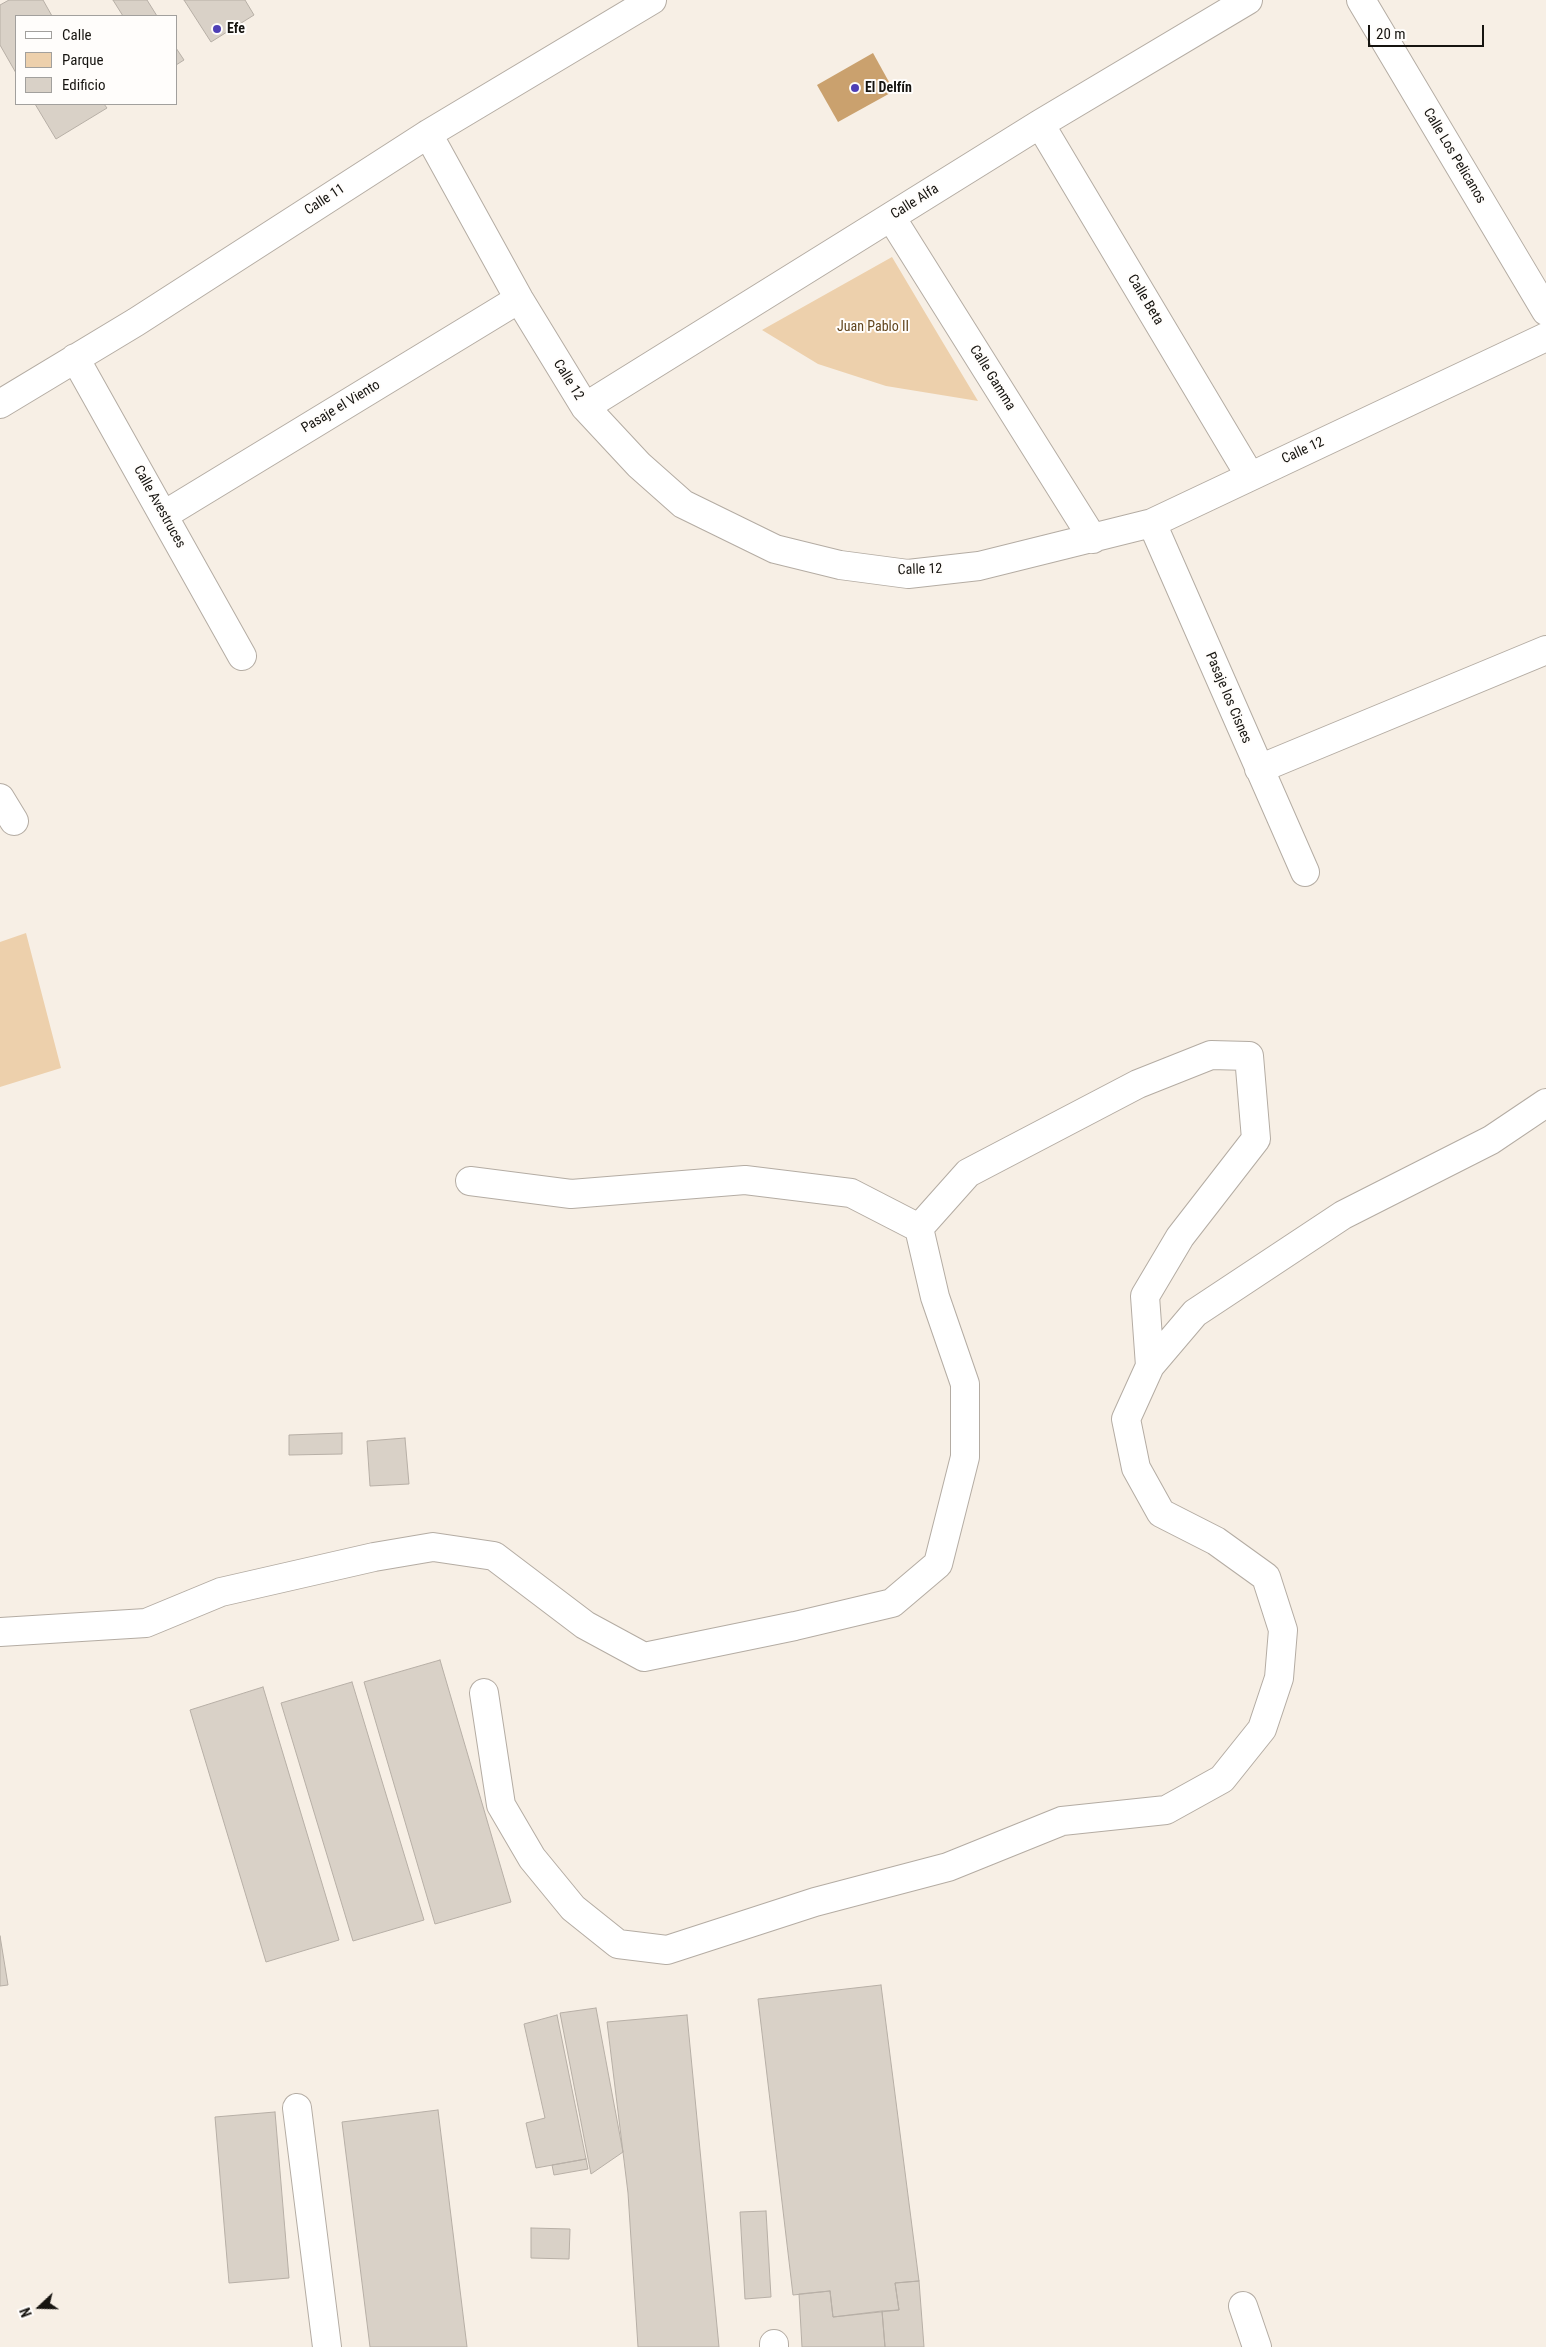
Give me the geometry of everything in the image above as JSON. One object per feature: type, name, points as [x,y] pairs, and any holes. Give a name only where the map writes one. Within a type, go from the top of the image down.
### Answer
[{"type":"street","name":"Calle 11","points":[[0,404],[136,322],[428,134],[652,0]]},
{"type":"street","name":"Calle Alfa","points":[[585,407],[1040,124],[1248,0]]},
{"type":"street","name":"Calle Los Pelicanos","points":[[1361,0],[1546,311]]},
{"type":"street","name":"Calle Beta","points":[[1040,124],[1250,476]]},
{"type":"street","name":"Calle 12","points":[[428,134],[519,299],[585,407],[639,465],[683,504],[775,550],[840,565],[908,574],[979,566],[1152,523],[1546,337]]},
{"type":"street","name":"Calle Gamma","points":[[891,217],[1093,539]]},
{"type":"street","name":"Pasaje el Viento","points":[[164,515],[519,299]]},
{"type":"street","name":"Calle Avestruces","points":[[75,358],[242,656]]},
{"type":"street","name":"Pasaje los Cisnes","points":[[1152,523],[1305,872]]},
{"type":"street","points":[[1259,768],[1546,650]]},
{"type":"street","points":[[0,798],[14,821]]},
{"type":"street","points":[[919,1228],[968,1173],[1138,1084],[1211,1055],[1249,1056],[1256,1139],[1180,1237],[1145,1296],[1150,1366]]},
{"type":"street","points":[[484,1693],[501,1805],[532,1858],[573,1908],[618,1944],[667,1950],[815,1902],[948,1868],[1062,1821],[1166,1810],[1222,1779],[1262,1729],[1279,1678],[1283,1630],[1266,1577],[1216,1541],[1161,1513],[1136,1468],[1126,1418],[1150,1366],[1195,1312],[1343,1215],[1491,1140],[1546,1103]]},
{"type":"street","points":[[0,1632],[146,1623],[221,1592],[374,1557],[433,1547],[494,1556],[585,1625],[644,1656],[795,1626],[892,1603],[938,1564],[965,1457],[965,1384],[935,1297],[919,1228],[852,1193],[745,1180],[571,1194],[470,1181]]},
{"type":"street","points":[[297,2108],[327,2347]]},
{"type":"street","points":[[1242,2306],[1257,2347]]},
{"type":"green space","name":"Juan Pablo II","points":[[892,257],[978,401],[886,386],[818,364],[762,330]]},
{"type":"green space","points":[[26,933],[61,1068],[0,1087],[0,942]]},
{"type":"shaded area","name":"El Delfín","points":[[873,53],[894,91],[838,122],[817,85]]},
{"type":"building","points":[[9,0],[43,0],[51,15],[15,15],[15,71],[0,45],[0,5]]},
{"type":"building","points":[[113,0],[147,0],[156,15],[122,15]]},
{"type":"building","name":"Efe","points":[[184,0],[245,0],[254,15],[211,42]]},
{"type":"building","points":[[178,51],[184,60],[178,64]]},
{"type":"building","points":[[36,105],[105,105],[107,108],[56,139]]},
{"type":"building","points":[[342,1433],[342,1454],[289,1455],[289,1435]]},
{"type":"building","points":[[405,1438],[409,1484],[370,1486],[367,1441]]},
{"type":"building","points":[[440,1660],[511,1902],[435,1924],[364,1682]]},
{"type":"building","points":[[352,1682],[424,1920],[353,1941],[281,1703]]},
{"type":"building","points":[[263,1687],[339,1940],[266,1962],[190,1710]]},
{"type":"building","points":[[0,1936],[8,1985],[0,1986]]},
{"type":"building","points":[[881,1985],[919,2281],[895,2283],[899,2310],[833,2317],[830,2291],[793,2295],[758,1999]]},
{"type":"building","points":[[596,2008],[623,2152],[591,2174],[560,2013]]},
{"type":"building","points":[[557,2015],[586,2159],[536,2168],[526,2123],[545,2118],[524,2024]]},
{"type":"building","points":[[687,2015],[719,2347],[638,2347],[628,2193],[607,2022]]},
{"type":"building","points":[[438,2110],[467,2347],[370,2347],[342,2122]]},
{"type":"building","points":[[275,2112],[289,2278],[229,2283],[215,2117]]},
{"type":"building","points":[[586,2159],[588,2169],[554,2175],[552,2165]]},
{"type":"building","points":[[766,2211],[771,2297],[745,2299],[740,2212]]},
{"type":"building","points":[[531,2228],[570,2229],[569,2259],[531,2258]]},
{"type":"building","points":[[919,2281],[924,2347],[885,2347],[882,2311],[899,2310],[895,2283]]},
{"type":"building","points":[[830,2291],[833,2317],[882,2311],[885,2347],[802,2347],[799,2294]]},
{"type":"place","name":"Efe","points":[[217,29]]},
{"type":"place","name":"El Delfín","points":[[855,88]]}]
